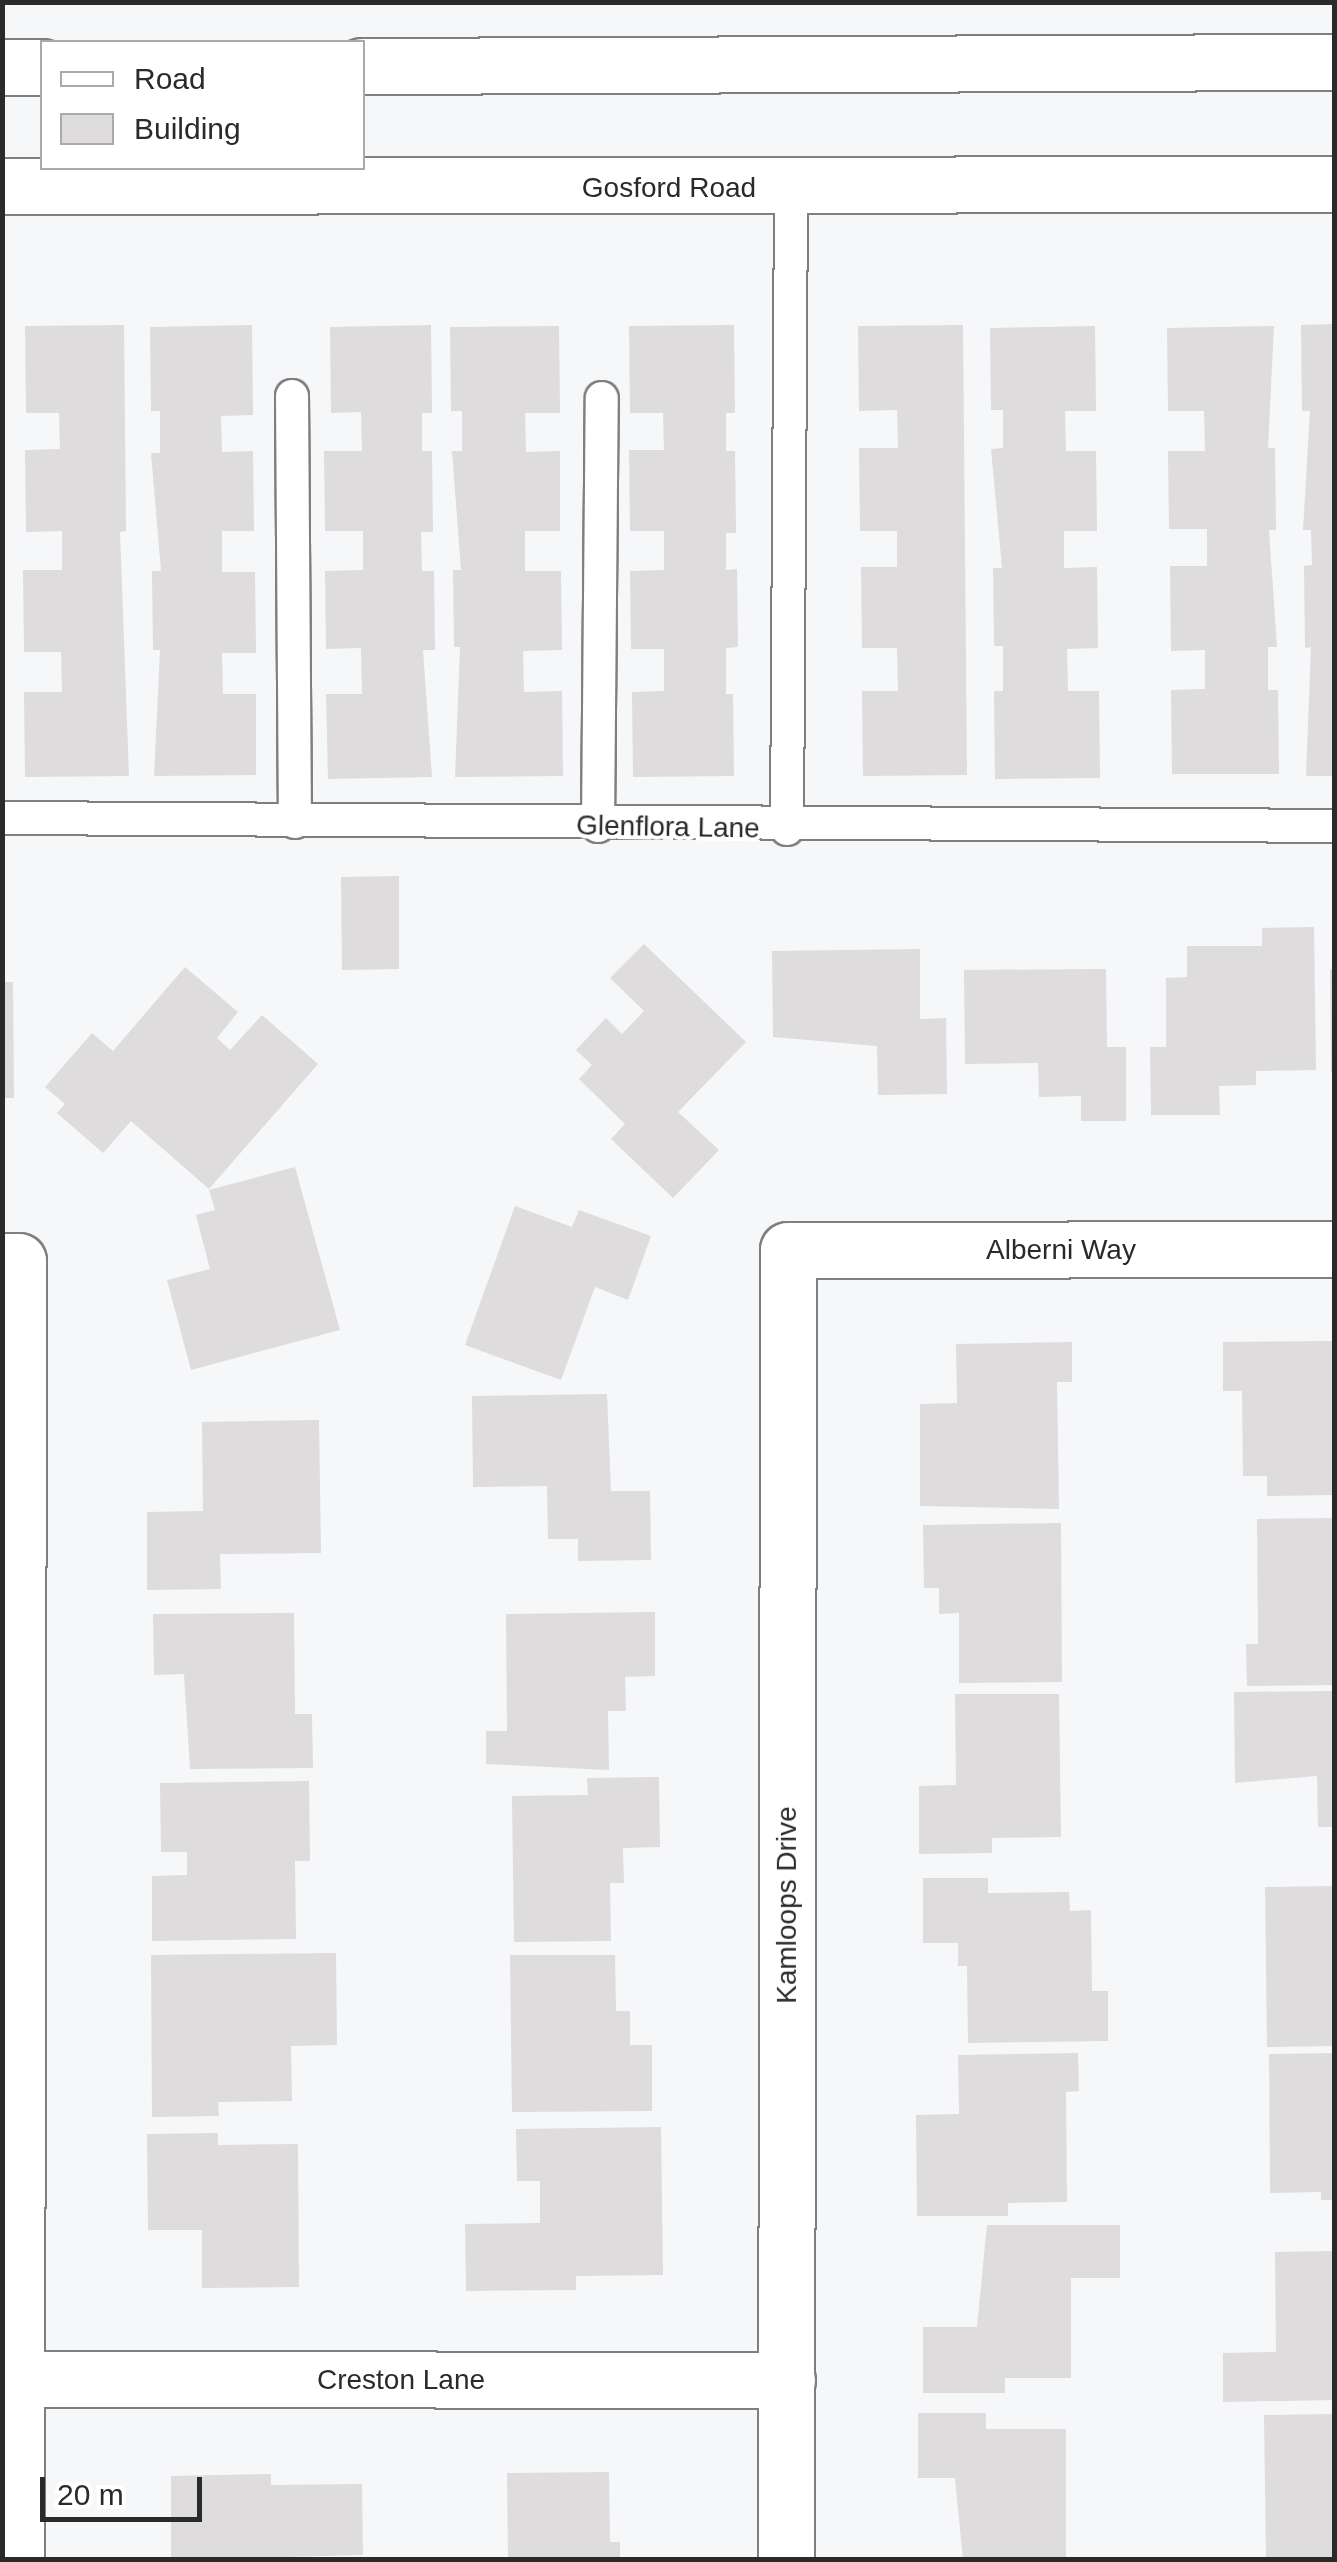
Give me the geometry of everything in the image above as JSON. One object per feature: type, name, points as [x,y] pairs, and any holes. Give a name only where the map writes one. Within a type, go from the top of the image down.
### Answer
[{"type":"street","points":[[365,66],[1334,62]]},
{"type":"street","points":[[2,67],[40,67]]},
{"type":"street","name":"Gosford Road","points":[[2,186],[791,188],[1334,184]]},
{"type":"street","name":"Alberni Way","points":[[788,1250],[1334,1249]]},
{"type":"street","name":"Kamloops Drive","points":[[786,2560],[788,1250]]},
{"type":"street","points":[[10,1261],[10,2031],[16,2560]]},
{"type":"street","name":"Creston Lane","points":[[16,2379],[786,2380]]},
{"type":"lane","points":[[788,828],[791,188]]},
{"type":"lane","points":[[292,396],[296,822]]},
{"type":"lane","points":[[598,826],[602,398]]},
{"type":"lane","name":"Glenflora Lane","points":[[2,818],[788,828],[1334,826]]},
{"type":"building","points":[[1334,324],[1334,776],[1306,776],[1311,647],[1305,648],[1304,566],[1312,565],[1311,530],[1303,530],[1310,411],[1302,411],[1301,325]]},
{"type":"building","points":[[124,325],[126,531],[120,532],[129,776],[25,777],[24,692],[62,692],[61,652],[24,652],[23,570],[62,570],[62,531],[26,532],[25,450],[60,449],[59,413],[26,413],[25,326]]},
{"type":"building","points":[[252,325],[253,415],[221,416],[222,452],[253,451],[254,531],[222,531],[222,572],[255,572],[256,653],[222,653],[223,694],[256,694],[256,775],[154,776],[160,650],[153,650],[152,571],[161,571],[151,453],[160,453],[160,411],[151,411],[150,327]]},
{"type":"building","points":[[431,325],[432,413],[422,413],[422,451],[432,451],[433,532],[421,532],[422,571],[434,571],[435,650],[423,650],[432,777],[328,779],[326,694],[362,694],[361,648],[326,649],[325,571],[363,570],[363,531],[325,531],[324,451],[362,451],[361,412],[331,413],[330,327]]},
{"type":"building","points":[[734,325],[735,413],[726,413],[726,451],[735,451],[736,533],[726,533],[726,570],[737,569],[738,647],[726,648],[726,694],[733,694],[734,776],[633,777],[632,692],[664,691],[664,649],[631,649],[630,571],[664,570],[664,531],[630,531],[629,450],[664,450],[663,413],[630,413],[629,326]]},
{"type":"building","points":[[963,325],[967,775],[863,776],[862,691],[898,691],[897,648],[862,648],[861,567],[897,567],[897,531],[860,531],[859,448],[898,448],[897,410],[859,411],[858,326]]},
{"type":"building","points":[[559,326],[560,413],[525,413],[526,452],[560,451],[560,531],[525,531],[525,571],[561,571],[562,650],[523,651],[524,692],[562,691],[563,776],[455,777],[460,647],[454,647],[453,570],[461,570],[452,451],[462,451],[462,411],[451,411],[450,327]]},
{"type":"building","points":[[1095,326],[1096,411],[1065,411],[1066,451],[1096,451],[1097,531],[1064,531],[1064,568],[1097,567],[1098,648],[1067,649],[1068,691],[1099,691],[1100,778],[995,779],[994,691],[1003,691],[1003,646],[994,646],[993,568],[1002,568],[991,449],[1003,448],[1003,410],[991,410],[990,328]]},
{"type":"building","points":[[1274,326],[1268,448],[1275,448],[1276,530],[1269,530],[1277,647],[1268,647],[1268,690],[1278,690],[1279,774],[1172,774],[1171,690],[1205,689],[1205,650],[1171,651],[1170,566],[1207,566],[1207,529],[1169,529],[1168,451],[1205,451],[1204,411],[1168,411],[1167,328]]},
{"type":"building","points":[[399,876],[399,969],[342,970],[341,877]]},
{"type":"building","points":[[1314,927],[1316,1070],[1256,1071],[1256,1085],[1219,1086],[1220,1115],[1151,1115],[1150,1047],[1166,1047],[1166,978],[1187,977],[1187,946],[1262,946],[1262,928]]},
{"type":"building","points":[[644,944],[746,1042],[678,1112],[719,1150],[673,1198],[611,1139],[625,1124],[579,1079],[592,1065],[576,1050],[606,1018],[622,1034],[644,1011],[610,978]]},
{"type":"building","points":[[920,949],[920,1019],[946,1018],[947,1094],[878,1095],[877,1046],[773,1037],[772,951]]},
{"type":"building","points":[[185,967],[238,1012],[217,1038],[230,1050],[262,1015],[318,1064],[209,1189],[131,1121],[103,1153],[57,1113],[65,1104],[45,1087],[92,1033],[113,1051]]},
{"type":"building","points":[[1106,969],[1107,1047],[1126,1047],[1126,1121],[1081,1121],[1081,1096],[1039,1097],[1038,1063],[965,1064],[964,970]]},
{"type":"building","points":[[1330,969],[1334,969],[1334,1072],[1331,1072]]},
{"type":"building","points":[[2,982],[13,982],[14,1098],[2,1098]]},
{"type":"building","points":[[295,1167],[340,1330],[191,1370],[167,1280],[210,1269],[196,1215],[215,1210],[209,1190]]},
{"type":"building","points":[[515,1206],[572,1227],[579,1210],[651,1236],[628,1300],[595,1287],[561,1380],[465,1345]]},
{"type":"building","points":[[1334,1341],[1334,1495],[1267,1496],[1267,1476],[1243,1476],[1242,1391],[1223,1391],[1223,1342]]},
{"type":"building","points":[[1072,1342],[1072,1382],[1057,1382],[1059,1509],[920,1506],[920,1404],[957,1403],[956,1344]]},
{"type":"building","points":[[607,1394],[611,1491],[650,1491],[651,1560],[578,1561],[578,1539],[548,1539],[547,1486],[473,1487],[472,1396]]},
{"type":"building","points":[[319,1420],[321,1553],[220,1554],[221,1589],[147,1590],[147,1512],[203,1511],[202,1422]]},
{"type":"building","points":[[1334,1518],[1334,1685],[1247,1686],[1246,1644],[1258,1644],[1257,1519]]},
{"type":"building","points":[[1061,1523],[1062,1682],[959,1683],[959,1613],[939,1614],[939,1588],[924,1588],[923,1525]]},
{"type":"building","points":[[655,1612],[655,1676],[625,1677],[626,1711],[608,1711],[609,1770],[486,1764],[486,1731],[507,1731],[506,1614]]},
{"type":"building","points":[[294,1613],[295,1714],[312,1714],[313,1768],[190,1769],[184,1674],[154,1675],[153,1614]]},
{"type":"building","points":[[1334,1691],[1334,1827],[1318,1827],[1317,1776],[1235,1783],[1234,1692]]},
{"type":"building","points":[[955,1694],[1059,1694],[1061,1837],[992,1838],[992,1853],[919,1854],[919,1786],[956,1785]]},
{"type":"building","points":[[659,1777],[660,1847],[623,1848],[624,1883],[610,1883],[611,1941],[514,1942],[512,1796],[588,1795],[587,1778]]},
{"type":"building","points":[[309,1781],[310,1861],[295,1861],[296,1939],[152,1941],[152,1876],[187,1875],[187,1852],[161,1852],[160,1783]]},
{"type":"building","points":[[923,1878],[988,1878],[988,1893],[1069,1892],[1070,1911],[1091,1910],[1092,1991],[1108,1991],[1108,2041],[968,2043],[967,1966],[958,1966],[958,1943],[923,1943]]},
{"type":"building","points":[[1334,1886],[1334,2046],[1267,2047],[1265,1887]]},
{"type":"building","points":[[336,1953],[337,2045],[291,2046],[292,2101],[218,2102],[219,2116],[152,2117],[151,1955]]},
{"type":"building","points":[[510,1955],[615,1955],[616,2011],[630,2011],[630,2045],[652,2045],[652,2111],[512,2112]]},
{"type":"building","points":[[1078,2053],[1079,2091],[1066,2092],[1067,2202],[1008,2203],[1008,2216],[917,2216],[916,2115],[959,2114],[958,2055]]},
{"type":"building","points":[[1334,2053],[1334,2200],[1321,2200],[1321,2192],[1270,2193],[1269,2054]]},
{"type":"building","points":[[661,2127],[663,2275],[576,2276],[576,2290],[466,2291],[465,2224],[540,2223],[540,2181],[517,2181],[516,2129]]},
{"type":"building","points":[[218,2133],[218,2145],[298,2144],[299,2287],[202,2288],[202,2230],[148,2230],[147,2134]]},
{"type":"building","points":[[987,2225],[1120,2225],[1120,2278],[1071,2278],[1071,2378],[1005,2378],[1005,2393],[923,2393],[923,2327],[977,2327]]},
{"type":"building","points":[[1334,2251],[1334,2400],[1223,2402],[1223,2353],[1276,2352],[1275,2252]]},
{"type":"building","points":[[918,2413],[986,2413],[986,2429],[1066,2429],[1066,2560],[963,2560],[955,2478],[918,2478]]},
{"type":"building","points":[[1334,2414],[1334,2560],[1266,2560],[1264,2415]]},
{"type":"building","points":[[609,2472],[610,2542],[620,2542],[620,2560],[508,2560],[507,2473]]},
{"type":"building","points":[[271,2474],[271,2485],[362,2484],[363,2555],[171,2560],[171,2476]]}]
